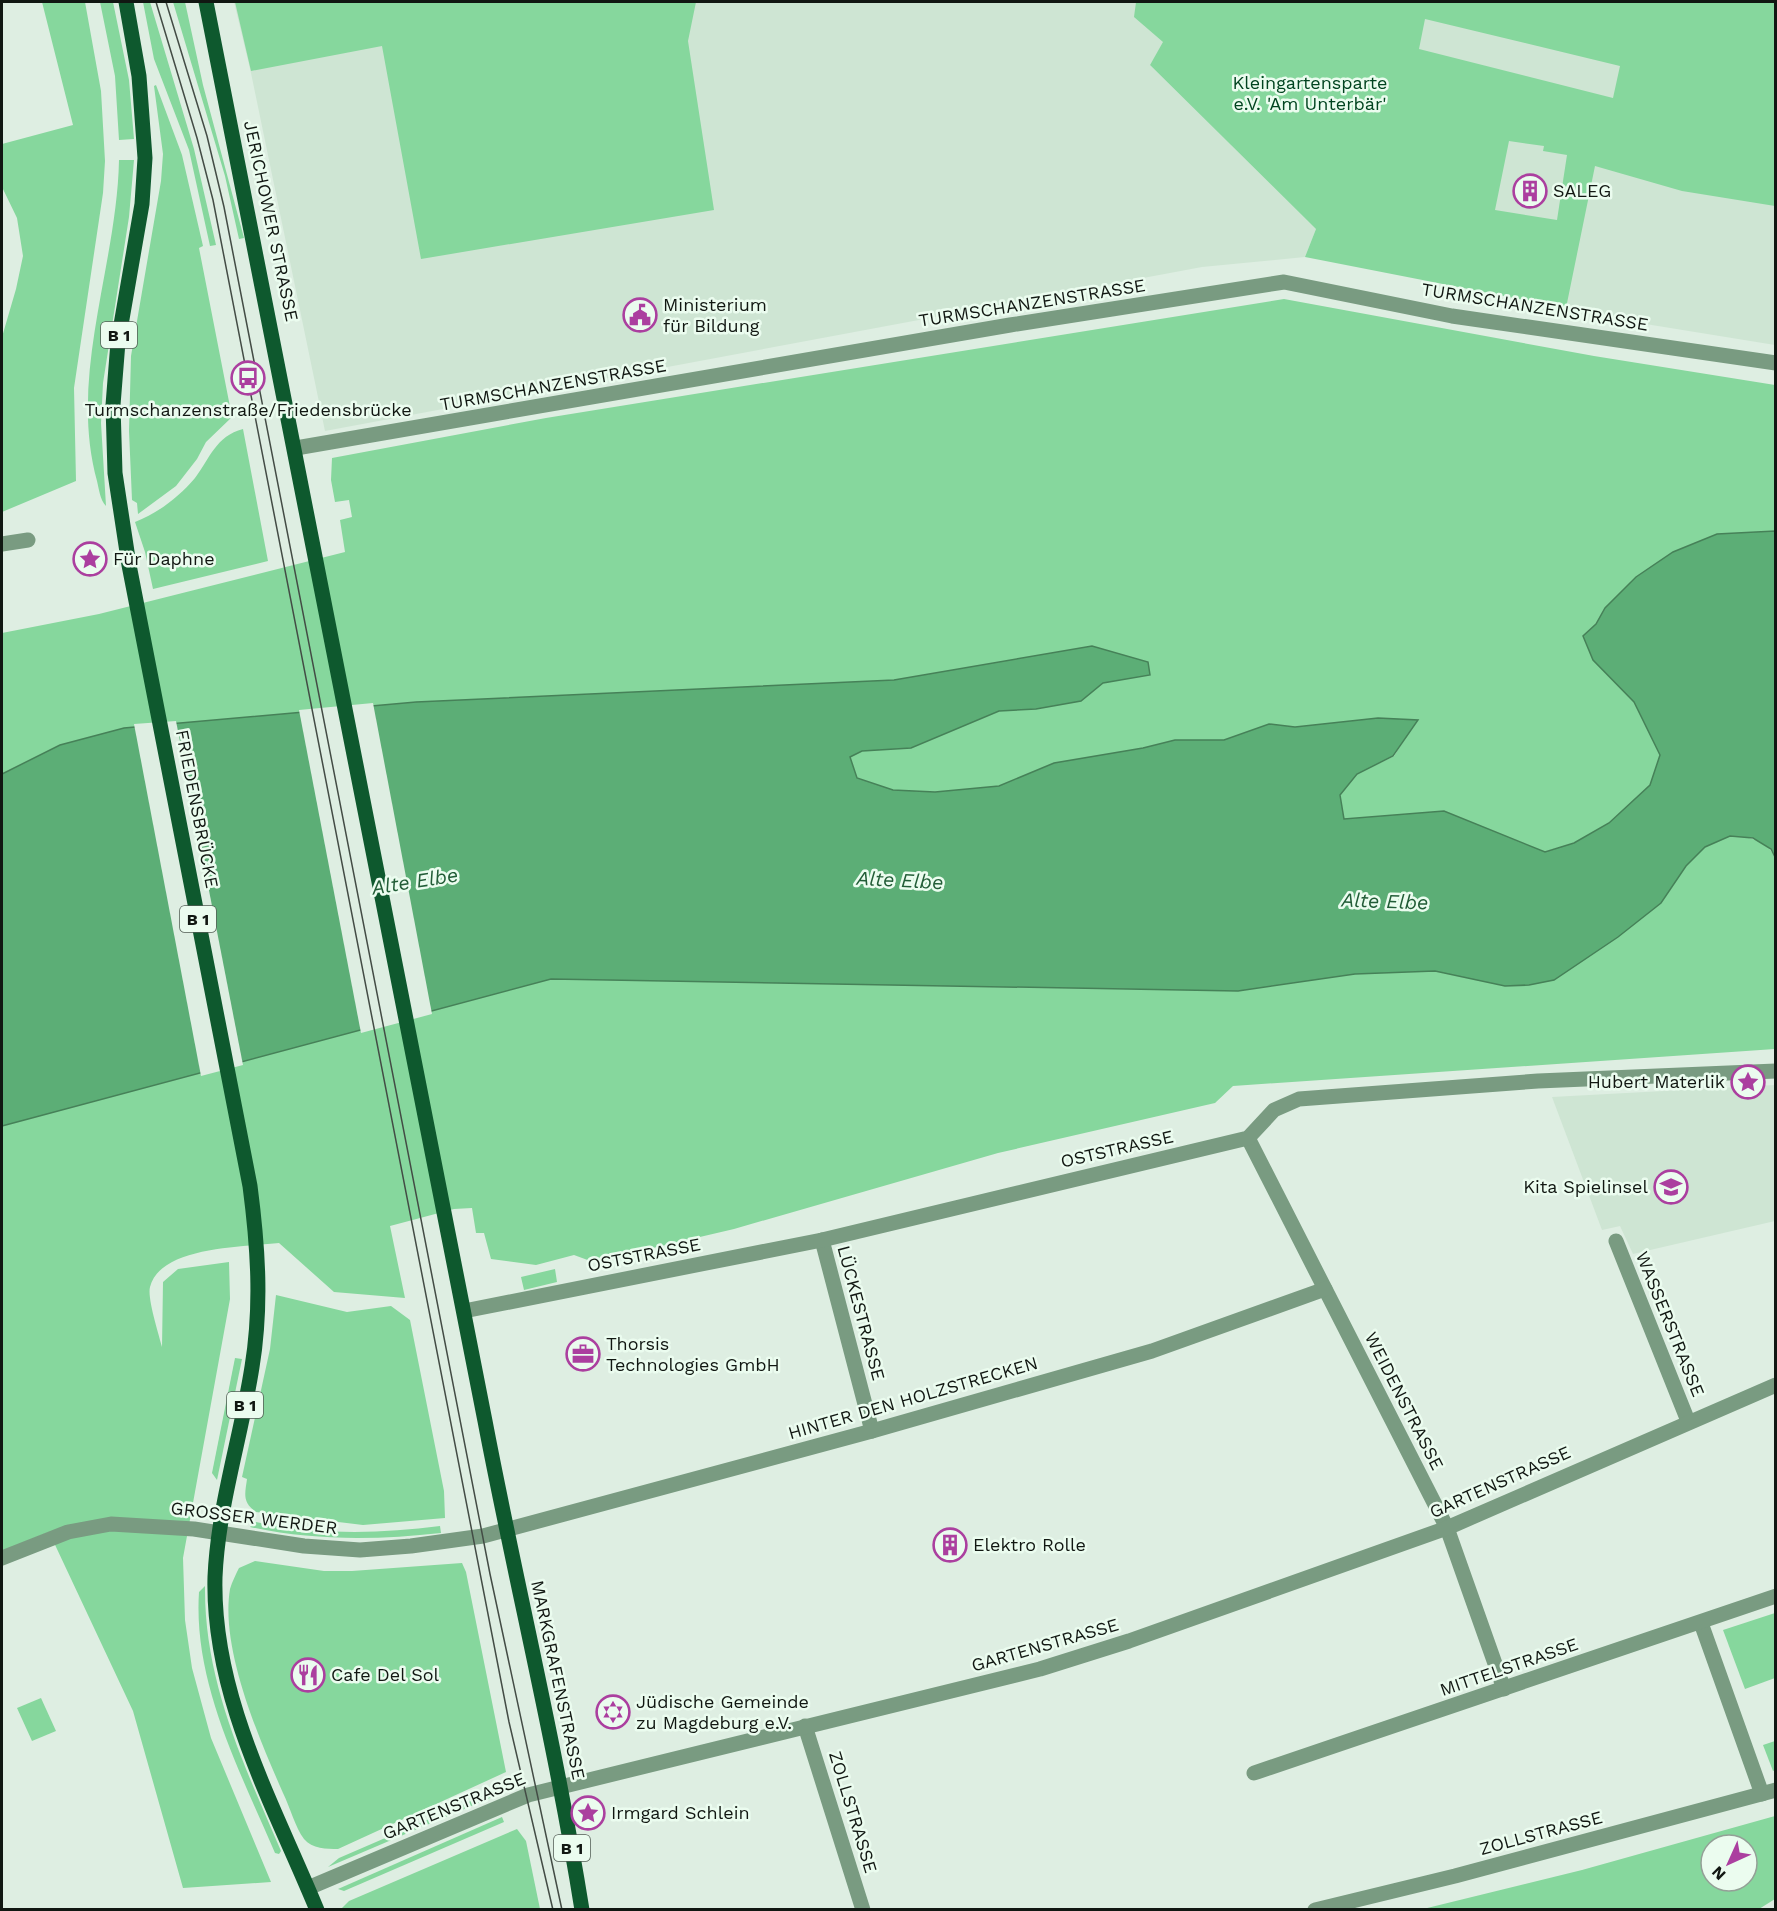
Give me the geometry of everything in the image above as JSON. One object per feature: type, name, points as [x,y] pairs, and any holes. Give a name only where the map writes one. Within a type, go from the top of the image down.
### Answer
[{"type":"main road","name":"FRIEDENSBRÜCKE","points":[[126,2],[139,76],[145,149],[142,204],[118,342],[113,405],[115,473],[129,565],[250,1186],[259,1274],[252,1369],[219,1534]]},
{"type":"main road","name":"JERICHOWER STRASSE","points":[[206,2],[296,448]]},
{"type":"main road","name":"B 1","points":[[296,448],[506,1530]]},
{"type":"main road","name":"MARKGRAFENSTRASSE","points":[[506,1530],[561,1787],[582,1910]]},
{"type":"main road","name":"B 1","points":[[219,1534],[216,1595],[219,1640],[229,1691],[244,1737],[317,1910]]},
{"type":"street","name":"TURMSCHANZENSTRASSE","points":[[296,448],[1010,325],[1284,282],[1452,316],[1776,363]]},
{"type":"street","points":[[2,544],[28,540]]},
{"type":"street","points":[[1248,1138],[1275,1110],[1299,1099],[1538,1081],[1776,1071]]},
{"type":"street","name":"OSTSTRASSE","points":[[464,1311],[822,1240],[1248,1138]]},
{"type":"street","name":"WEIDENSTRASSE","points":[[1248,1138],[1447,1528],[1504,1689]]},
{"type":"street","name":"LÜCKESTRASSE","points":[[822,1240],[872,1431]]},
{"type":"street","name":"WASSERSTRASSE","points":[[1616,1241],[1688,1421]]},
{"type":"street","name":"HINTER DEN HOLZSTRECKEN","points":[[506,1530],[872,1431],[1176,1344],[1325,1289]]},
{"type":"street","name":"GARTENSTRASSE","points":[[308,1888],[512,1800],[1084,1656],[1447,1528],[1688,1421],[1776,1385]]},
{"type":"street","name":"GROSSER WERDER","points":[[2,1558],[68,1532],[111,1524],[194,1529],[304,1546],[373,1550],[461,1540],[506,1530]]},
{"type":"street","name":"MITTELSTRASSE","points":[[1254,1773],[1776,1596]]},
{"type":"street","points":[[1701,1623],[1769,1792]]},
{"type":"street","name":"ZOLLSTRASSE","points":[[805,1726],[863,1910]]},
{"type":"street","name":"ZOLLSTRASSE","points":[[1315,1910],[1455,1876],[1769,1792]]},
{"type":"shaded area","points":[[234,2],[1136,2],[1135,17],[1164,42],[1150,65],[1316,229],[1305,257],[1202,267],[325,431],[251,73]]},
{"type":"shaded area","points":[[1394,2],[1775,2],[1775,345],[1621,320],[1472,290]]},
{"type":"shaded area","name":"Kita Spielinsel","points":[[1775,1085],[1775,1221],[1633,1254],[1620,1226],[1602,1230],[1552,1097]]},
{"type":"green space","points":[[42,2],[85,2],[101,91],[105,161],[103,193],[74,388],[76,481],[2,512],[2,337],[23,256],[17,218],[2,187],[2,144],[73,125]]},
{"type":"green space","points":[[100,2],[113,2],[129,80],[134,139],[119,140],[115,76]]},
{"type":"green space","points":[[143,2],[150,2],[194,149],[216,245],[210,246],[189,150],[154,59]]},
{"type":"green space","points":[[173,2],[185,2],[203,85],[244,238],[239,239],[225,176]]},
{"type":"green space","points":[[235,2],[696,2],[688,41],[714,210],[421,259],[382,46],[251,71]]},
{"type":"green space","name":"Kleingartensparte e.V. 'Am Unterbär'","points":[[1136,2],[1775,2],[1775,206],[1682,191],[1595,166],[1566,308],[1305,257],[1316,229],[1150,65],[1163,42],[1134,17]],"holes":[[[1425,19],[1620,66],[1613,98],[1419,49]],[[1509,141],[1544,146],[1543,151],[1567,155],[1557,220],[1495,210]]]},
{"type":"green space","points":[[156,85],[182,155],[203,246],[199,248],[232,417],[206,442],[197,459],[176,486],[138,514],[137,503],[132,500],[129,431],[131,356],[161,181],[163,154],[154,86]]},
{"type":"green space","points":[[119,160],[134,160],[129,217],[103,383],[101,423],[106,506],[100,494],[90,441],[88,401],[96,320],[111,240]]},
{"type":"green space","points":[[1284,299],[1594,356],[1775,385],[1775,531],[1717,534],[1673,552],[1636,577],[1605,608],[1596,624],[1583,636],[1593,660],[1634,702],[1660,755],[1650,785],[1609,823],[1574,843],[1544,852],[1444,811],[1344,819],[1340,795],[1357,774],[1394,756],[1417,720],[1378,718],[1295,727],[1269,724],[1224,740],[1175,740],[1143,748],[1054,763],[999,786],[935,792],[893,790],[857,778],[850,757],[862,751],[911,748],[999,711],[1036,709],[1081,701],[1103,683],[1150,675],[1092,646],[894,680],[416,702],[125,728],[60,745],[2,774],[2,633],[99,614],[345,552],[340,520],[352,517],[349,500],[335,502],[331,480],[332,458],[546,418]]},
{"type":"green space","points":[[243,429],[268,561],[153,589],[145,552],[135,522],[160,509],[182,492],[195,478],[220,442],[234,432]]},
{"type":"green space","points":[[1730,836],[1756,840],[1767,846],[1775,857],[1775,1049],[1233,1086],[1215,1103],[998,1153],[734,1229],[593,1262],[574,1255],[536,1265],[491,1259],[484,1233],[476,1233],[472,1208],[454,1209],[390,1226],[405,1298],[334,1292],[279,1243],[205,1251],[169,1263],[157,1274],[150,1287],[152,1308],[162,1347],[163,1282],[178,1269],[229,1262],[230,1299],[183,1558],[185,1620],[192,1668],[211,1738],[271,1882],[183,1888],[133,1711],[49,1532],[2,1551],[2,1126],[551,979],[1238,991],[1355,974],[1435,971],[1505,986],[1661,903],[1686,866],[1705,847]]},
{"type":"green space","points":[[555,1269],[557,1282],[524,1290],[521,1277]]},
{"type":"green space","points":[[276,1295],[347,1312],[391,1306],[410,1320],[444,1491],[445,1518],[363,1525],[256,1512],[248,1505],[245,1493],[247,1479],[242,1477],[270,1349]]},
{"type":"green space","points":[[235,1358],[242,1359],[217,1480],[212,1473]]},
{"type":"green space","points":[[256,1522],[302,1529],[348,1532],[394,1531],[440,1526],[441,1533],[369,1538],[322,1537],[250,1527]]},
{"type":"green space","points":[[255,1561],[324,1571],[462,1563],[466,1572],[506,1772],[338,1849],[320,1848],[307,1842],[295,1823],[253,1720],[236,1665],[231,1638],[228,1613],[230,1589],[239,1568]]},
{"type":"green space","points":[[205,1586],[206,1621],[219,1689],[240,1755],[281,1851],[279,1854],[275,1853],[234,1758],[211,1693],[203,1660],[199,1626],[199,1592]]},
{"type":"green space","points":[[1775,1613],[1775,1678],[1745,1689],[1723,1630]]},
{"type":"green space","points":[[41,1698],[56,1731],[32,1741],[17,1708]]},
{"type":"green space","points":[[1775,1741],[1775,1770],[1773,1771],[1763,1745]]},
{"type":"green space","points":[[494,1791],[497,1795],[328,1867],[339,1858]]},
{"type":"green space","points":[[1775,1816],[1775,1899],[1759,1909],[1419,1910],[1582,1870],[1699,1837],[1699,1893],[1759,1893],[1759,1833],[1714,1833]]},
{"type":"green space","points":[[502,1817],[504,1822],[344,1891],[338,1889]]},
{"type":"green space","points":[[517,1829],[526,1841],[540,1909],[341,1909],[349,1901]]},
{"type":"water","name":"Alte Elbe","points":[[1775,531],[1775,857],[1771,849],[1753,838],[1730,836],[1705,847],[1686,866],[1661,903],[1618,937],[1554,980],[1529,985],[1505,986],[1435,971],[1355,974],[1238,991],[551,979],[2,1126],[2,774],[60,745],[124,728],[416,702],[894,680],[1092,646],[1148,662],[1150,675],[1103,683],[1081,701],[1036,709],[999,711],[911,748],[862,751],[850,757],[857,778],[893,790],[935,792],[999,786],[1054,763],[1143,748],[1175,740],[1224,740],[1269,724],[1295,727],[1378,718],[1418,720],[1393,756],[1357,774],[1340,795],[1344,819],[1444,811],[1545,852],[1574,843],[1609,823],[1650,785],[1660,755],[1634,702],[1593,660],[1583,636],[1596,624],[1605,608],[1636,577],[1673,552],[1717,534]]},
{"type":"pier","points":[[373,703],[432,1014],[361,1033],[299,710]]},
{"type":"pier","points":[[176,721],[243,1065],[201,1076],[134,724]]},
{"type":"tram line","points":[[156,2],[213,200],[509,1722],[553,1910]]},
{"type":"tram line","points":[[166,2],[207,136],[224,207],[490,1574],[562,1910]]},
{"type":"place","name":"SALEG","points":[[1530,191]]},
{"type":"place","name":"Ministerium für Bildung","points":[[640,315]]},
{"type":"place","name":"Turmschanzenstraße/Friedensbrücke","points":[[248,378]]},
{"type":"place","name":"Für Daphne","points":[[90,559]]},
{"type":"place","name":"Hubert Materlik","points":[[1748,1082]]},
{"type":"place","name":"Kita Spielinsel","points":[[1671,1187]]},
{"type":"place","name":"Thorsis Technologies GmbH","points":[[583,1354]]},
{"type":"place","name":"Elektro Rolle","points":[[950,1545]]},
{"type":"place","name":"Cafe Del Sol","points":[[308,1675]]},
{"type":"place","name":"Jüdische Gemeinde zu Magdeburg e.V.","points":[[613,1712]]},
{"type":"place","name":"Irmgard Schlein","points":[[588,1813]]}]
